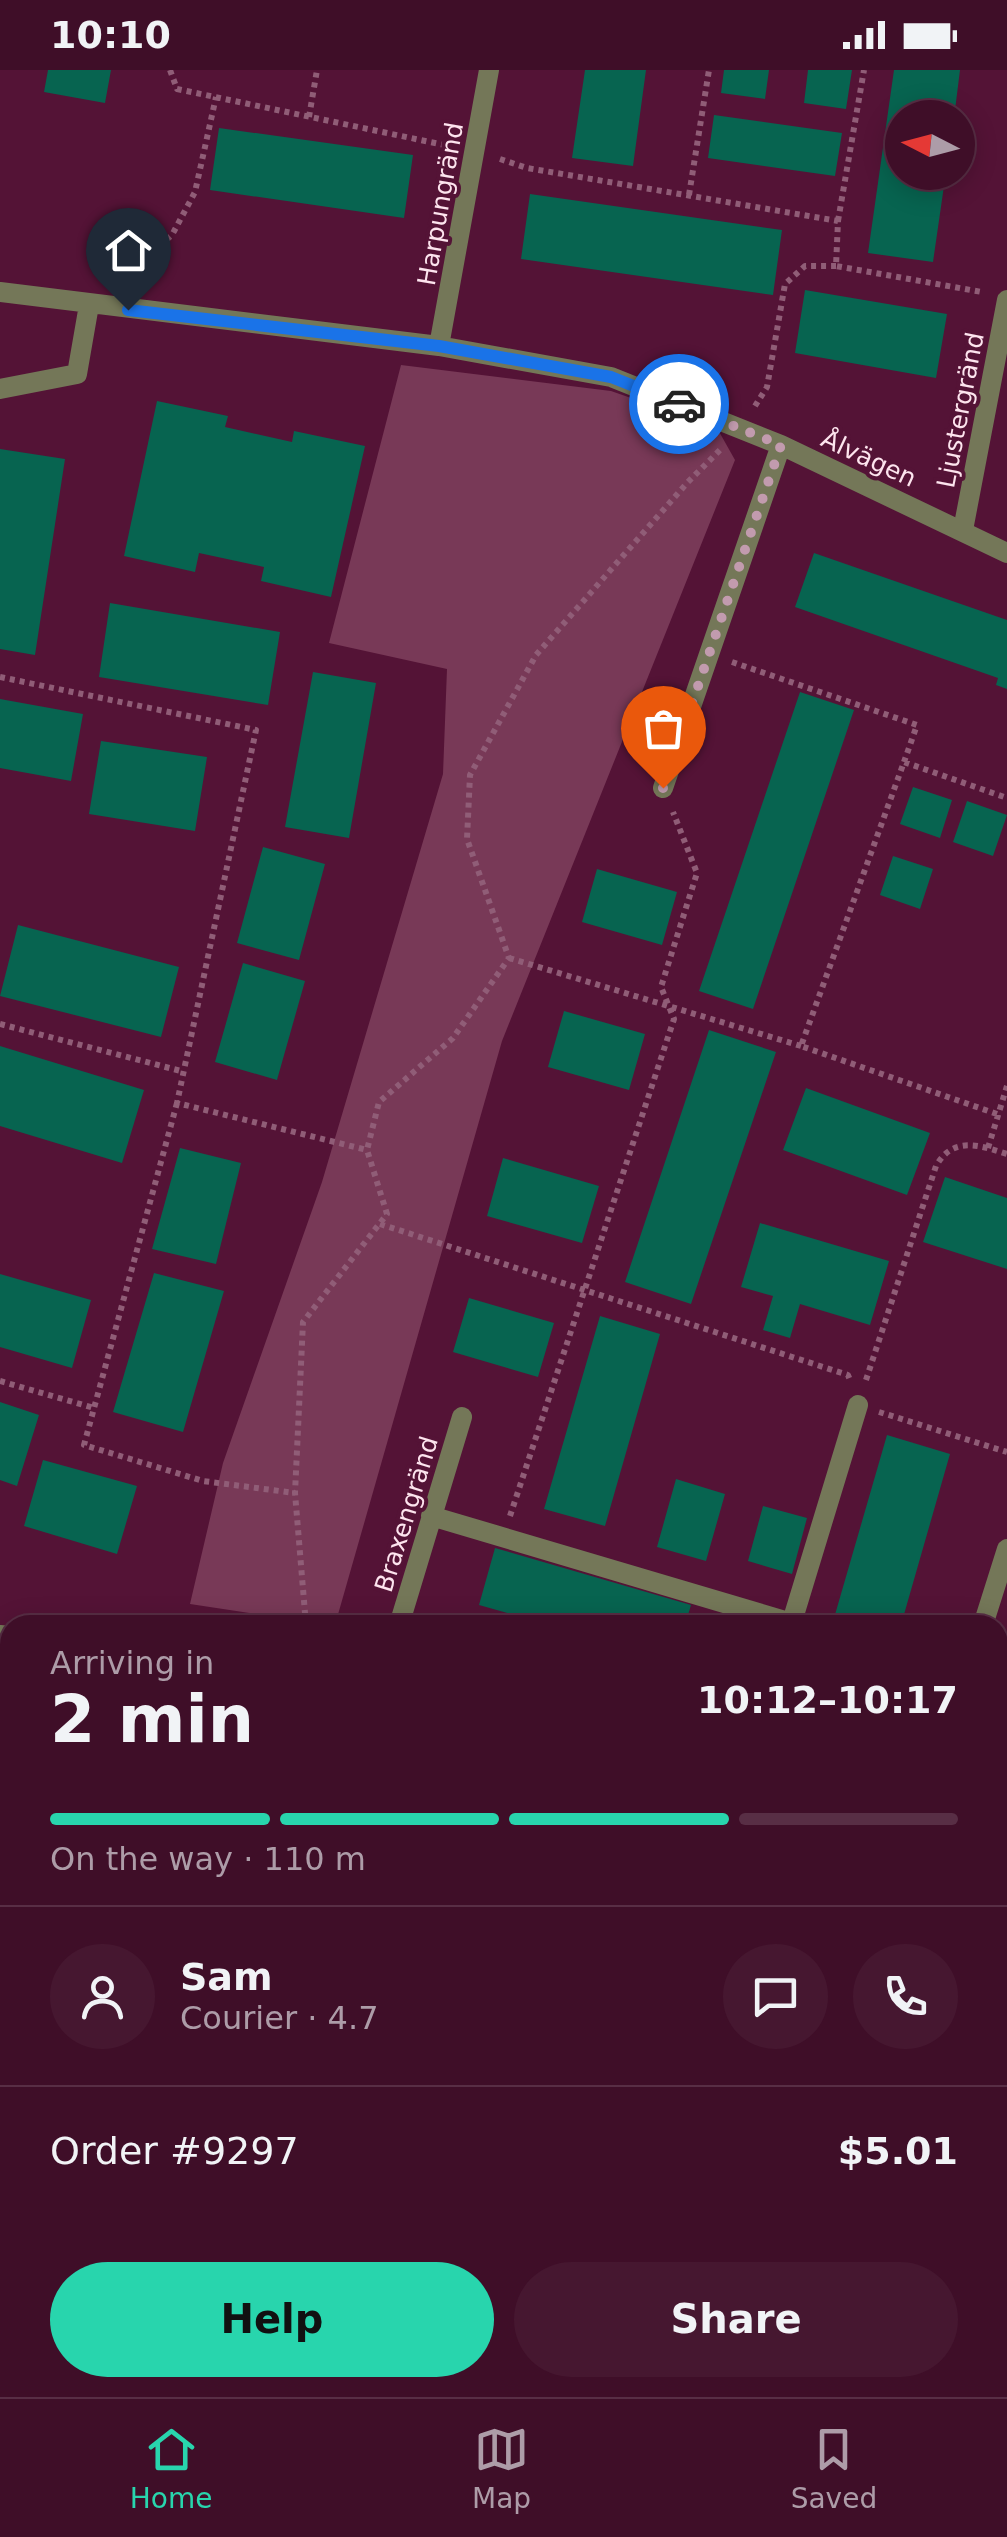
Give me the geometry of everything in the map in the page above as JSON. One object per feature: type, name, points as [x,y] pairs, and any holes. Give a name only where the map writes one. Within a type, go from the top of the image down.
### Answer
[{"type":"street","name":"Harpungränd","points":[[439,346],[489,70]]},
{"type":"street","name":"Ålvägen","points":[[0,292],[439,346],[611,377],[781,445],[1007,553]]},
{"type":"street","name":"Ljustergränd","points":[[963,530],[998,297]]},
{"type":"street","points":[[0,389],[77,374],[88,305]]},
{"type":"street","points":[[663,788],[781,445]]},
{"type":"street","points":[[794,1615],[858,1405]]},
{"type":"street","name":"Braxengränd","points":[[402,1615],[462,1417]]},
{"type":"street","points":[[431,1516],[761,1615]]},
{"type":"street","points":[[986,1615],[1007,1548]]},
{"type":"path","points":[[170,70],[177,89],[474,152],[527,168],[838,221]]},
{"type":"path","points":[[310,117],[317,70]]},
{"type":"path","points":[[689,196],[709,70]]},
{"type":"path","points":[[836,266],[838,221],[864,70]]},
{"type":"path","points":[[88,305],[172,235],[195,192],[216,97]]},
{"type":"path","points":[[508,958],[467,839],[470,775],[536,655],[686,483],[742,429],[767,386],[785,284],[805,266],[836,266],[998,297]]},
{"type":"path","points":[[709,655],[917,725],[801,1046]]},
{"type":"path","points":[[0,677],[256,730],[177,1103],[84,1445],[202,1481],[295,1492]]},
{"type":"path","points":[[904,762],[1007,798]]},
{"type":"path","points":[[503,1537],[674,1019],[661,987],[697,873],[663,788]]},
{"type":"path","points":[[508,958],[801,1046],[997,1114]]},
{"type":"path","points":[[305,1615],[295,1492],[304,1322],[386,1214],[367,1150],[378,1102],[453,1038],[508,958]]},
{"type":"path","points":[[0,1024],[182,1070]]},
{"type":"path","points":[[988,1148],[1007,1086]]},
{"type":"path","points":[[177,1103],[367,1150]]},
{"type":"path","points":[[858,1405],[943,1154],[957,1145],[1007,1154]]},
{"type":"path","points":[[379,1224],[848,1375],[858,1405]]},
{"type":"path","points":[[0,1382],[94,1408]]},
{"type":"path","points":[[858,1405],[1007,1452]]},
{"type":"shaded area","points":[[401,365],[611,391],[717,428],[735,460],[502,1041],[338,1615],[262,1615],[190,1604],[223,1463],[322,1182],[443,774],[447,669],[329,643]]},
{"type":"building","points":[[48,70],[111,70],[105,103],[44,92]]},
{"type":"building","points":[[585,70],[646,70],[633,166],[572,158]]},
{"type":"building","points":[[724,70],[769,70],[765,99],[721,93]]},
{"type":"building","points":[[808,70],[852,70],[846,109],[804,103]]},
{"type":"building","points":[[894,70],[960,70],[956,100],[890,100]]},
{"type":"building","points":[[714,115],[842,133],[835,176],[708,158]]},
{"type":"building","points":[[219,128],[413,155],[404,218],[210,190]]},
{"type":"building","points":[[885,133],[885,190],[943,190],[933,262],[868,253]]},
{"type":"building","points":[[530,194],[782,230],[773,295],[521,259]]},
{"type":"building","points":[[805,290],[947,314],[936,378],[795,353]]},
{"type":"building","points":[[157,401],[228,416],[225,427],[292,442],[294,431],[365,446],[331,597],[261,581],[264,567],[199,553],[195,572],[124,556]]},
{"type":"building","points":[[0,449],[65,459],[35,655],[0,649]]},
{"type":"building","points":[[814,553],[1007,620],[1007,689],[996,685],[998,678],[795,607]]},
{"type":"building","points":[[110,603],[280,632],[268,705],[99,677]]},
{"type":"building","points":[[313,672],[376,683],[349,838],[285,827]]},
{"type":"building","points":[[800,692],[854,710],[753,1009],[699,991]]},
{"type":"building","points":[[0,699],[83,714],[71,781],[0,768]]},
{"type":"building","points":[[101,741],[207,757],[195,831],[89,814]]},
{"type":"building","points":[[913,787],[952,800],[940,838],[900,824]]},
{"type":"building","points":[[967,801],[1007,815],[993,856],[953,842]]},
{"type":"building","points":[[263,847],[325,864],[299,960],[237,943]]},
{"type":"building","points":[[893,856],[933,869],[920,909],[880,895]]},
{"type":"building","points":[[597,869],[677,892],[662,945],[582,922]]},
{"type":"building","points":[[18,925],[179,967],[161,1037],[0,996]]},
{"type":"building","points":[[243,963],[305,981],[277,1080],[215,1062]]},
{"type":"building","points":[[564,1011],[645,1034],[629,1090],[548,1067]]},
{"type":"building","points":[[709,1030],[776,1052],[691,1304],[625,1282]]},
{"type":"building","points":[[0,1046],[144,1090],[122,1163],[0,1126]]},
{"type":"building","points":[[806,1088],[930,1133],[907,1195],[783,1150]]},
{"type":"building","points":[[180,1148],[241,1163],[216,1264],[152,1249]]},
{"type":"building","points":[[503,1158],[599,1186],[582,1243],[487,1216]]},
{"type":"building","points":[[945,1177],[1007,1198],[1007,1269],[923,1242]]},
{"type":"building","points":[[760,1223],[889,1261],[870,1325],[800,1304],[790,1338],[763,1330],[773,1296],[741,1287]]},
{"type":"building","points":[[154,1273],[224,1291],[183,1432],[113,1412]]},
{"type":"building","points":[[0,1274],[91,1300],[72,1368],[0,1347]]},
{"type":"building","points":[[469,1298],[554,1323],[538,1377],[453,1352]]},
{"type":"building","points":[[600,1316],[660,1334],[605,1526],[544,1509]]},
{"type":"building","points":[[0,1402],[39,1415],[17,1486],[0,1480]]},
{"type":"building","points":[[887,1435],[950,1454],[904,1615],[835,1615]]},
{"type":"building","points":[[43,1460],[137,1486],[117,1554],[24,1526]]},
{"type":"building","points":[[676,1479],[725,1494],[706,1561],[657,1547]]},
{"type":"building","points":[[763,1506],[807,1518],[792,1574],[748,1561]]},
{"type":"building","points":[[495,1548],[691,1605],[688,1615],[514,1615],[479,1605]]},
{"type":"way so far","points":[[663,788],[781,445],[679,404]]},
{"type":"route","points":[[128,310],[439,346],[611,377],[679,404]]}]
